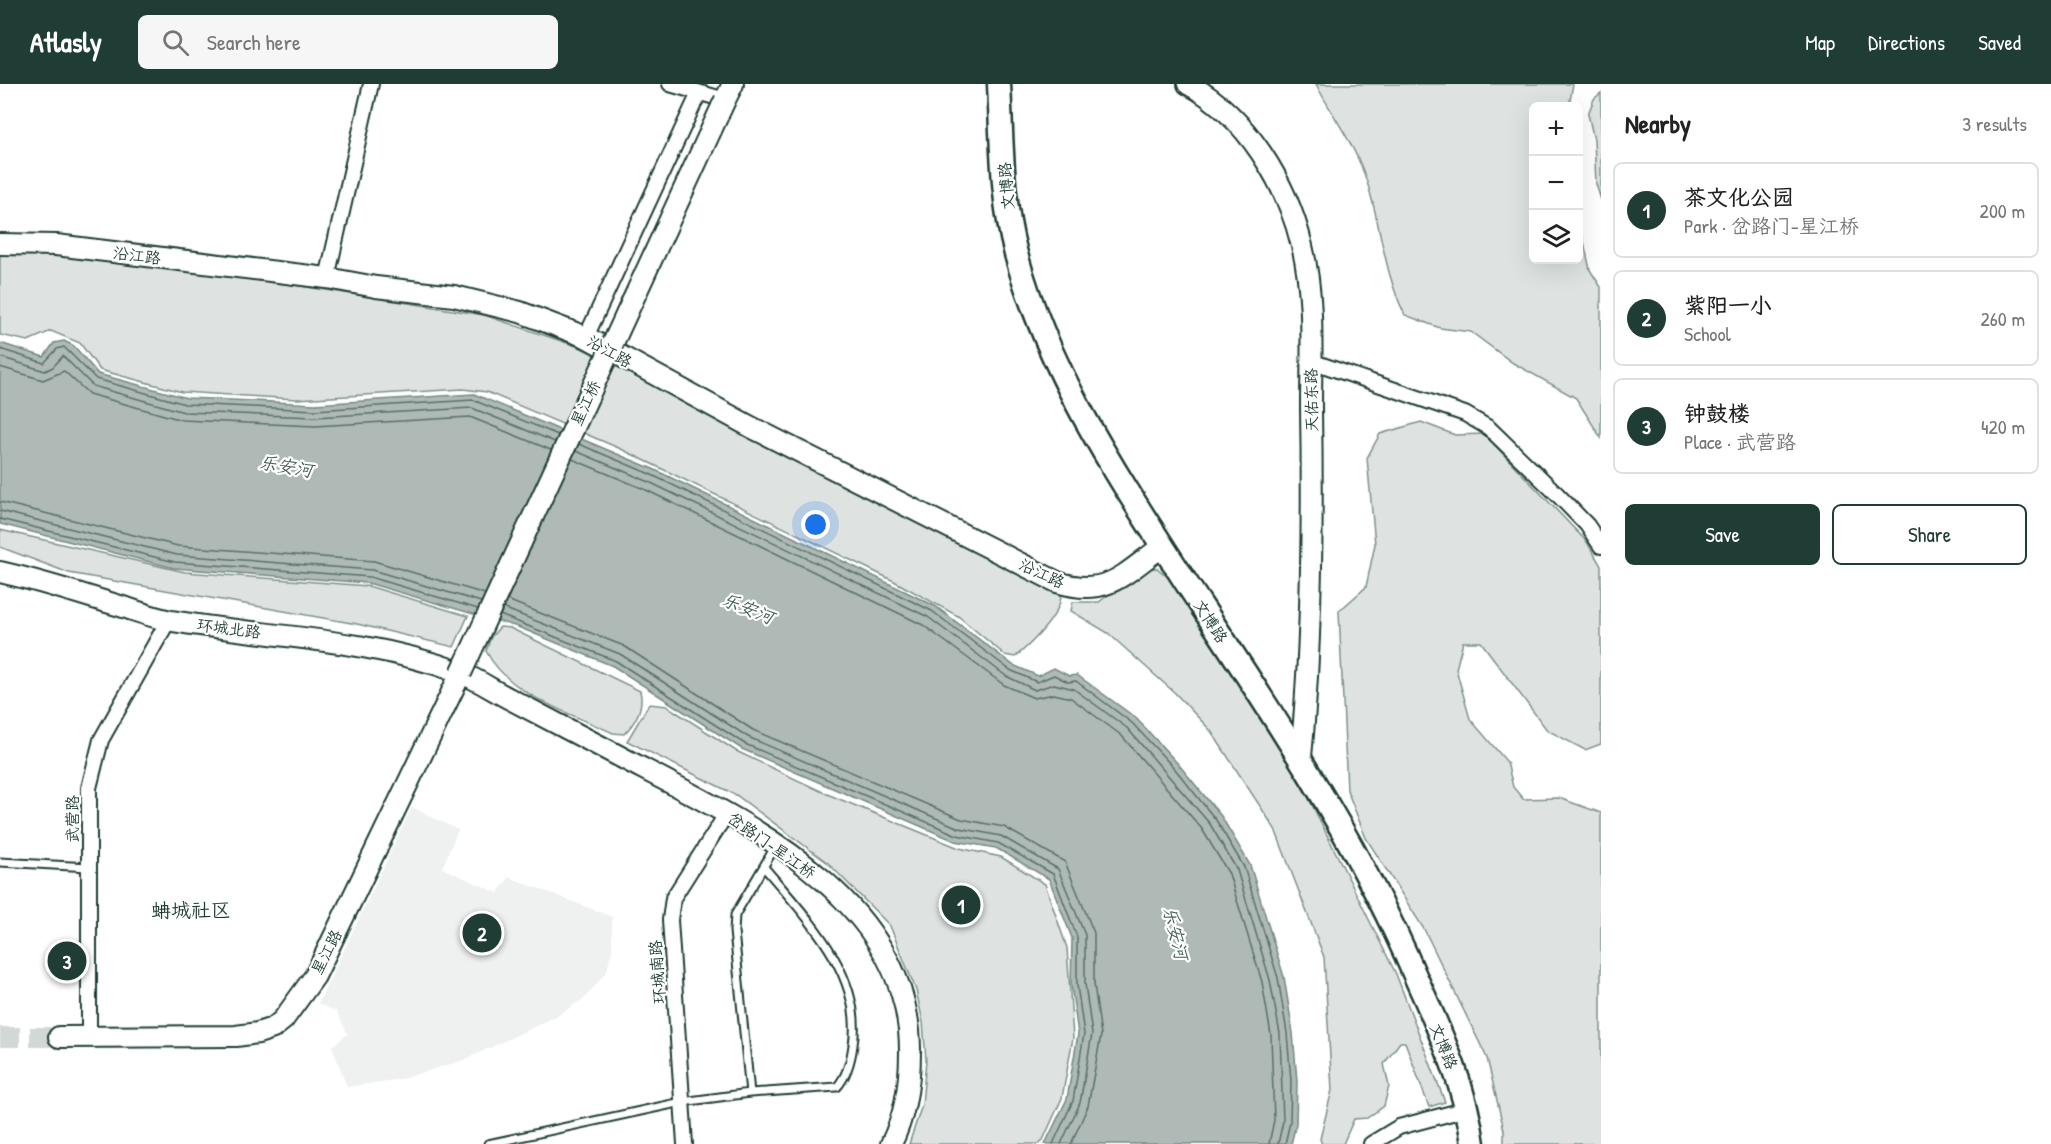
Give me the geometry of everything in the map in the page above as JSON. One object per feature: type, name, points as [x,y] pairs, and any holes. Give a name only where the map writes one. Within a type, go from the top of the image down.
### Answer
[{"type":"main road","name":"文博路","points":[[999,84],[1006,203],[1027,289],[1058,366],[1079,408],[1163,546],[1301,758],[1386,911],[1436,1023],[1467,1109],[1473,1144]]},
{"type":"street","points":[[327,278],[371,84]]},
{"type":"street","points":[[670,84],[699,93],[729,92]]},
{"type":"street","name":"天佑东路","points":[[1188,84],[1215,102],[1239,124],[1267,165],[1292,212],[1307,269],[1311,361],[1312,498],[1309,670],[1301,758]]},
{"type":"street","name":"星江桥","points":[[460,673],[729,92]]},
{"type":"street","points":[[586,337],[699,93]]},
{"type":"street","name":"沿江路","points":[[0,244],[56,245],[327,278],[486,302],[586,337],[751,427],[1057,582],[1077,589],[1092,590],[1107,585],[1163,546]]},
{"type":"street","points":[[1311,361],[1465,414],[1489,428],[1587,525],[1601,546]]},
{"type":"street","name":"环城北路","points":[[0,572],[168,621],[331,641],[394,653],[460,673]]},
{"type":"street","name":"武营路","points":[[89,1037],[89,788],[101,740],[168,621]]},
{"type":"street","name":"岔路门-星江桥","points":[[460,673],[727,813],[777,844],[828,885],[864,919],[887,955],[902,989],[910,1028],[910,1087],[898,1130],[891,1144]]},
{"type":"street","name":"星江路","points":[[59,1037],[236,1036],[273,1028],[283,1020],[315,976],[460,673]]},
{"type":"street","name":"环城南路","points":[[686,1144],[670,920],[673,898],[727,813]]},
{"type":"street","points":[[1371,1144],[1399,1127],[1467,1109]]},
{"type":"lane","points":[[750,1093],[734,931],[735,915],[777,844]]},
{"type":"lane","points":[[0,862],[89,867]]},
{"type":"lane","points":[[488,1144],[682,1102],[750,1093],[837,1087],[850,1061],[855,1034],[854,1009],[847,982],[813,926],[764,867]]},
{"type":"shaded area","points":[[1316,84],[1573,84],[1570,102],[1529,102],[1529,264],[1583,264],[1583,240],[1590,270],[1601,287],[1601,438],[1576,398],[1513,363],[1471,332],[1440,328],[1405,315],[1387,266],[1367,182],[1351,144]]},
{"type":"shaded area","points":[[1601,93],[1601,200],[1596,184],[1594,140],[1588,114],[1594,99]]},
{"type":"shaded area","points":[[0,251],[54,252],[199,270],[484,315],[579,347],[621,367],[1061,595],[1060,603],[1044,629],[1029,645],[1015,657],[1005,655],[958,616],[894,581],[621,449],[487,392],[463,389],[297,399],[182,392],[100,370],[80,343],[51,331],[28,341],[0,335]]},
{"type":"shaded area","points":[[1421,422],[1455,435],[1484,434],[1587,542],[1601,566],[1601,744],[1585,750],[1547,730],[1481,642],[1463,642],[1456,669],[1470,719],[1507,762],[1513,787],[1523,799],[1559,798],[1601,813],[1601,1144],[1504,1144],[1504,1130],[1487,1058],[1424,929],[1366,838],[1347,790],[1339,611],[1366,587],[1375,544],[1367,458],[1380,434]]},
{"type":"shaded area","points":[[0,530],[185,572],[368,586],[468,616],[454,647],[357,624],[69,573],[0,547]]},
{"type":"shaded area","points":[[1157,568],[1171,580],[1279,738],[1396,974],[1445,1102],[1429,1107],[1405,1042],[1400,1042],[1384,1064],[1389,1086],[1384,1106],[1367,1118],[1354,1119],[1343,1144],[1322,1144],[1320,1139],[1332,1090],[1324,957],[1275,829],[1211,731],[1175,693],[1108,633],[1071,611],[1073,602],[1099,602],[1142,569]]},
{"type":"shaded area","points":[[500,627],[510,628],[640,691],[640,709],[632,725],[624,734],[613,733],[542,701],[510,680],[496,667],[486,651],[491,637]]},
{"type":"shaded area","points":[[649,704],[667,706],[736,751],[827,794],[959,848],[1001,857],[1045,884],[1067,948],[1073,1038],[1062,1098],[1043,1140],[1038,1144],[909,1144],[922,1105],[926,1060],[923,1022],[916,990],[890,926],[828,863],[736,795],[627,741]]},
{"type":"shaded area","points":[[412,807],[458,830],[442,868],[498,893],[509,877],[612,917],[612,950],[607,971],[586,997],[559,1015],[464,1060],[401,1079],[347,1087],[332,1046],[348,1034],[336,1011],[318,1004]]},
{"type":"water","name":"乐安河","points":[[64,341],[74,346],[98,374],[187,398],[315,404],[474,394],[653,469],[935,606],[1013,665],[1038,676],[1054,668],[1069,676],[1077,675],[1136,718],[1179,765],[1221,816],[1250,865],[1284,977],[1293,1033],[1297,1081],[1296,1124],[1291,1144],[1045,1144],[1067,1099],[1078,1034],[1071,985],[1072,938],[1049,879],[996,848],[955,841],[742,749],[613,666],[518,627],[368,583],[174,568],[0,524],[0,343],[44,357],[54,343]]},
{"type":"tunnel","points":[[0,1037],[59,1037]]},
{"type":"place","name":"茶文化公园","points":[[961,905]]},
{"type":"place","name":"紫阳一小","points":[[482,933]]},
{"type":"place","name":"钟鼓楼","points":[[67,961]]},
{"type":"district","name":"蚺城社区","points":[[191,909]]}]
